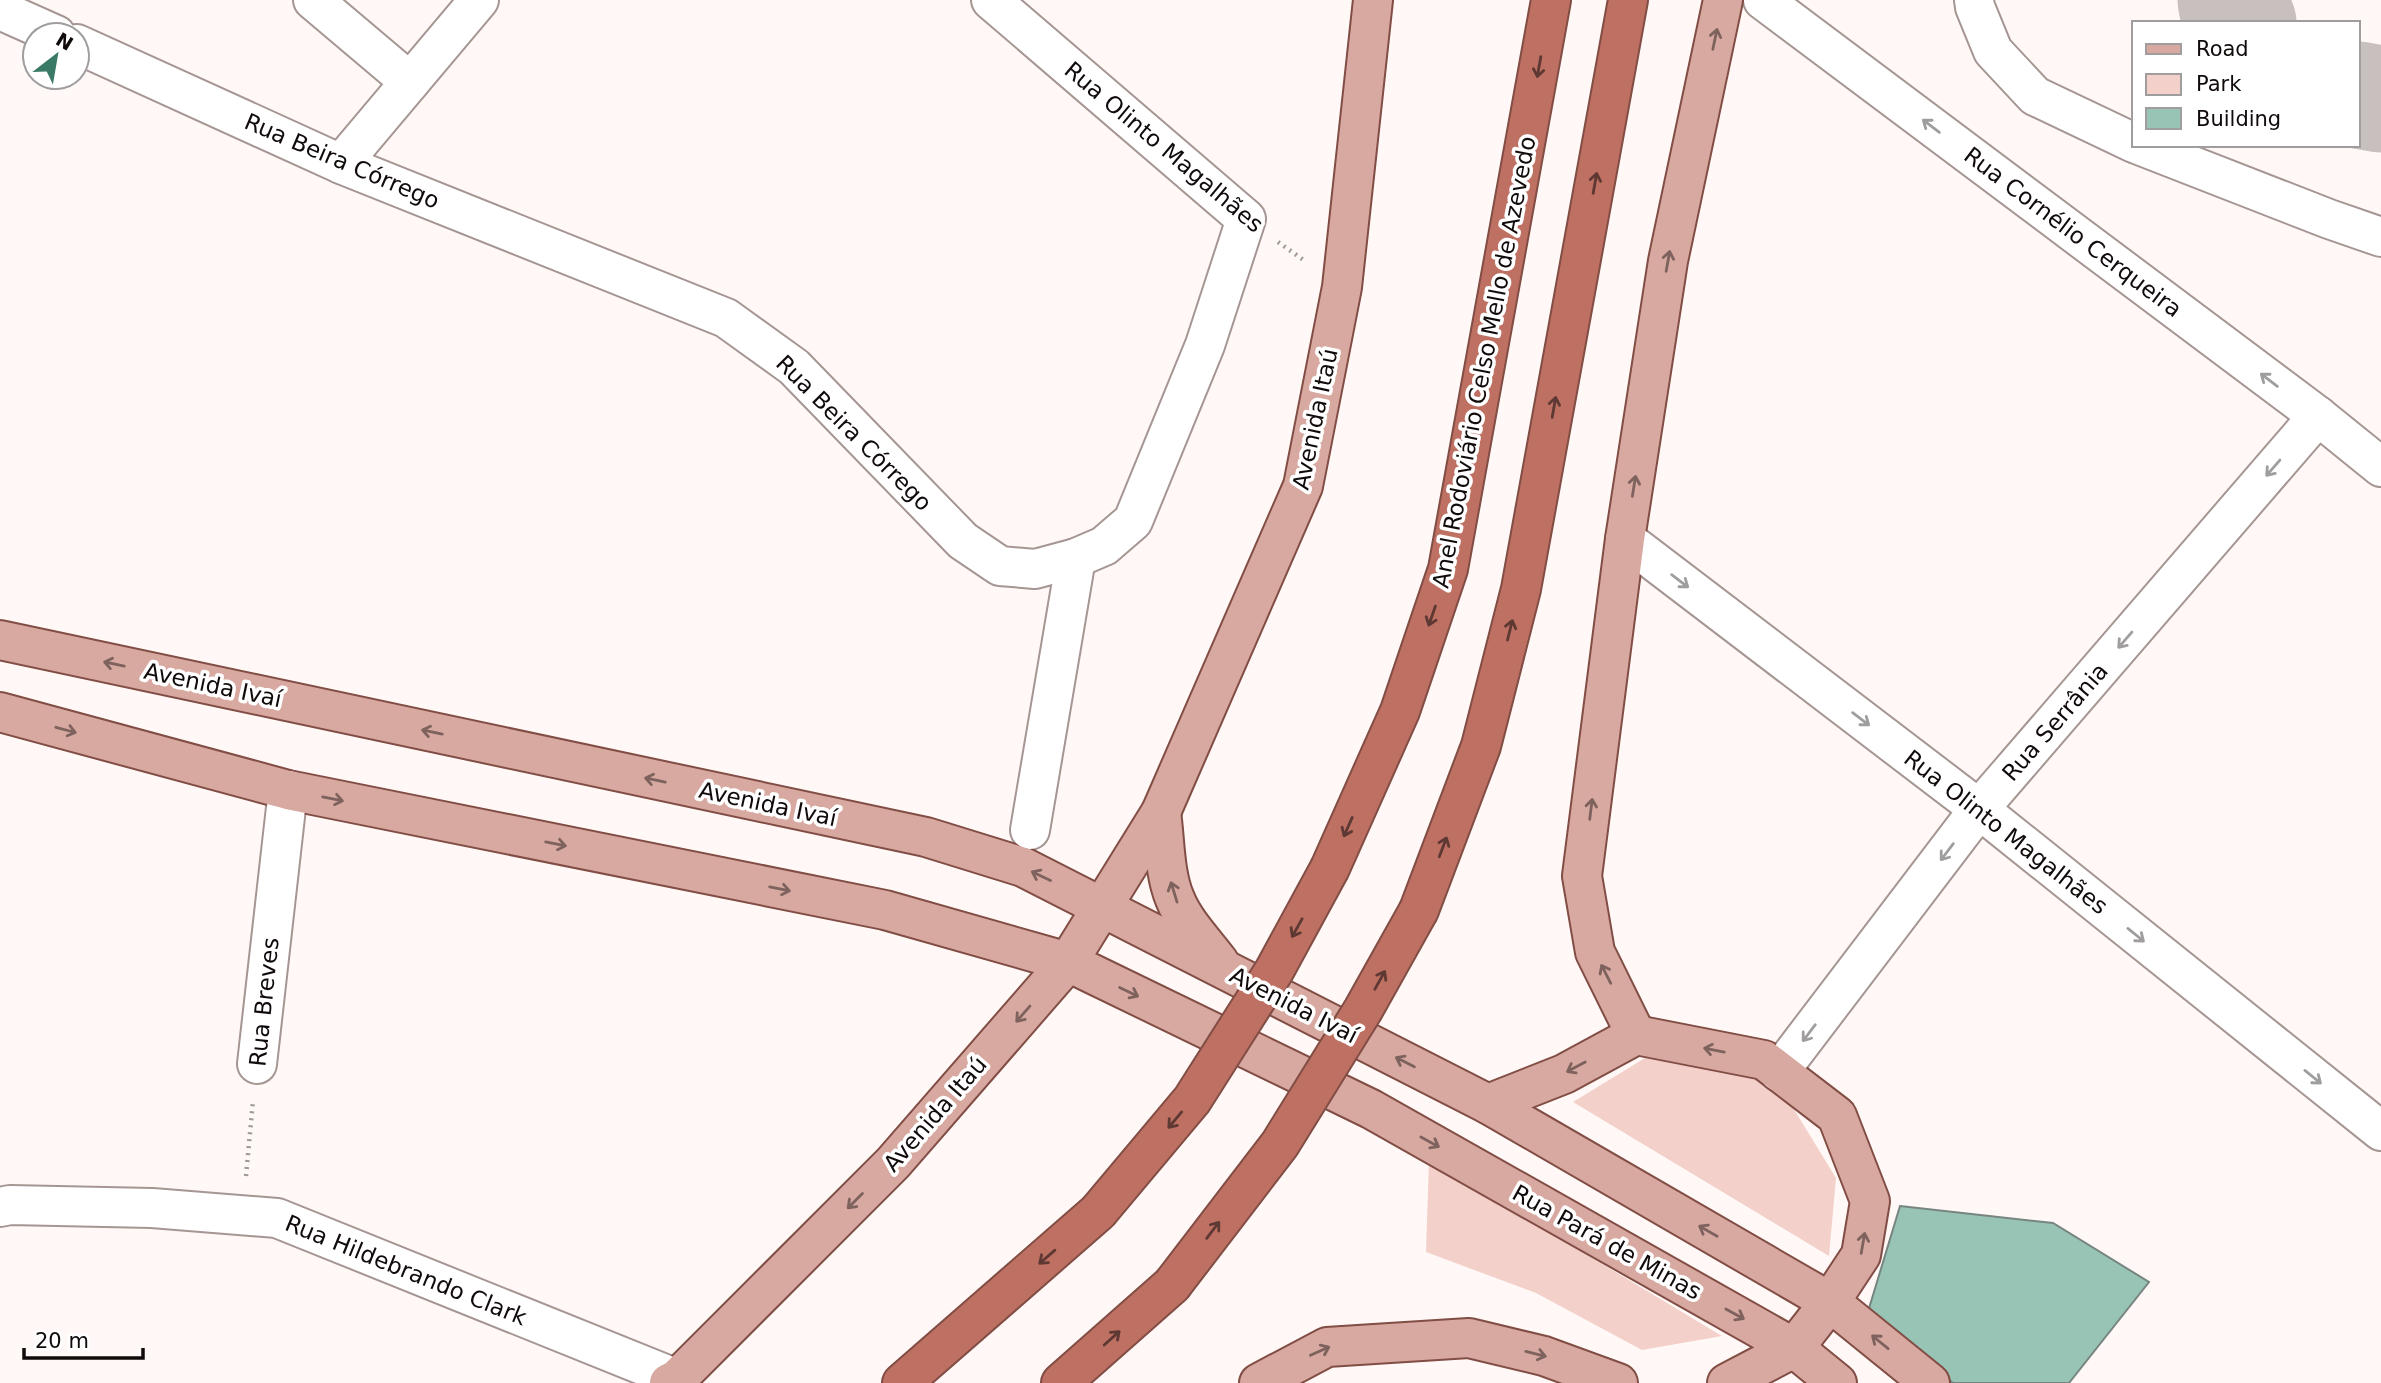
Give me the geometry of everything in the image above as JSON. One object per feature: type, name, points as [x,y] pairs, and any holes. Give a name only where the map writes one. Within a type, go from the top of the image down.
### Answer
[{"type":"highway","name":"Anel Rodoviário Celso Mello de Azevedo","points":[[902,1383],[1098,1213],[1192,1100],[1274,971],[1329,869],[1400,710],[1448,569],[1551,0]]},
{"type":"highway","points":[[1061,1383],[1172,1284],[1280,1144],[1363,1010],[1419,910],[1481,746],[1521,589],[1628,0]]},
{"type":"main road","name":"Avenida Itaú","points":[[673,1381],[893,1163],[1068,962],[1161,812],[1303,486],[1342,287],[1373,0]]},
{"type":"main road","points":[[1636,1035],[1595,953],[1582,876],[1626,539],[1668,261],[1723,0]]},
{"type":"main road","name":"Avenida Ivaí","points":[[0,640],[926,837],[1023,867],[1488,1104]]},
{"type":"main road","points":[[0,712],[288,790],[885,910],[1068,962]]},
{"type":"main road","points":[[1161,812],[1168,870],[1175,898],[1188,922],[1225,969]]},
{"type":"main road","name":"Rua Pará de Minas","points":[[1068,962],[1371,1109],[1794,1348],[1837,1383]]},
{"type":"main road","points":[[1488,1104],[1564,1074],[1636,1035],[1764,1060],[1837,1116],[1870,1201],[1861,1255],[1830,1302],[1794,1348],[1727,1383]]},
{"type":"main road","points":[[1488,1104],[1830,1302],[1930,1383]]},
{"type":"main road","points":[[1259,1383],[1327,1347],[1469,1339],[1544,1356],[1618,1383]]},
{"type":"street","points":[[313,0],[410,82]]},
{"type":"street","points":[[341,164],[479,0]]},
{"type":"street","name":"Rua Olinto Magalhães","points":[[991,0],[1246,219]]},
{"type":"street","name":"Rua Cornélio Cerqueira","points":[[1763,0],[2318,416],[2381,467]]},
{"type":"street","points":[[1975,0],[1975,7],[1993,51],[2035,96],[2132,142]]},
{"type":"street","points":[[0,10],[25,21]]},
{"type":"street","name":"Rua Beira Córrego","points":[[91,50],[341,164],[726,318],[794,367],[963,541],[1000,566],[1035,569],[1076,558],[1104,545],[1133,521],[1205,345],[1246,219]]},
{"type":"street","points":[[2145,147],[2381,237]]},
{"type":"street","name":"Rua Serrânia","points":[[1779,1072],[1979,810],[2318,416]]},
{"type":"street","name":"Rua Olinto Magalhães","points":[[1626,539],[1979,810],[2381,1131]]},
{"type":"street","points":[[1030,830],[1076,558]]},
{"type":"street","name":"Rua Breves","points":[[257,1064],[288,790]]},
{"type":"street","name":"Rua Hildebrando Clark","points":[[0,1207],[152,1208],[277,1218],[673,1381]]},
{"type":"path","name":"Rua Olinto Magalhães","points":[[1246,219],[1342,287]]},
{"type":"path","name":"Rua Breves","points":[[242,1215],[257,1064]]},
{"type":"green space","points":[[1645,1058],[1776,1080],[1836,1178],[1829,1256],[1573,1102]]},
{"type":"green space","points":[[1429,1160],[1722,1336],[1642,1350],[1536,1293],[1426,1252]]},
{"type":"building","points":[[1900,1206],[2053,1223],[2149,1282],[2069,1383],[1953,1383],[1867,1315]]},
{"type":"taxiway","points":[[2231,0],[2242,21]]},
{"type":"taxiway","points":[[2360,95],[2381,99]]}]
